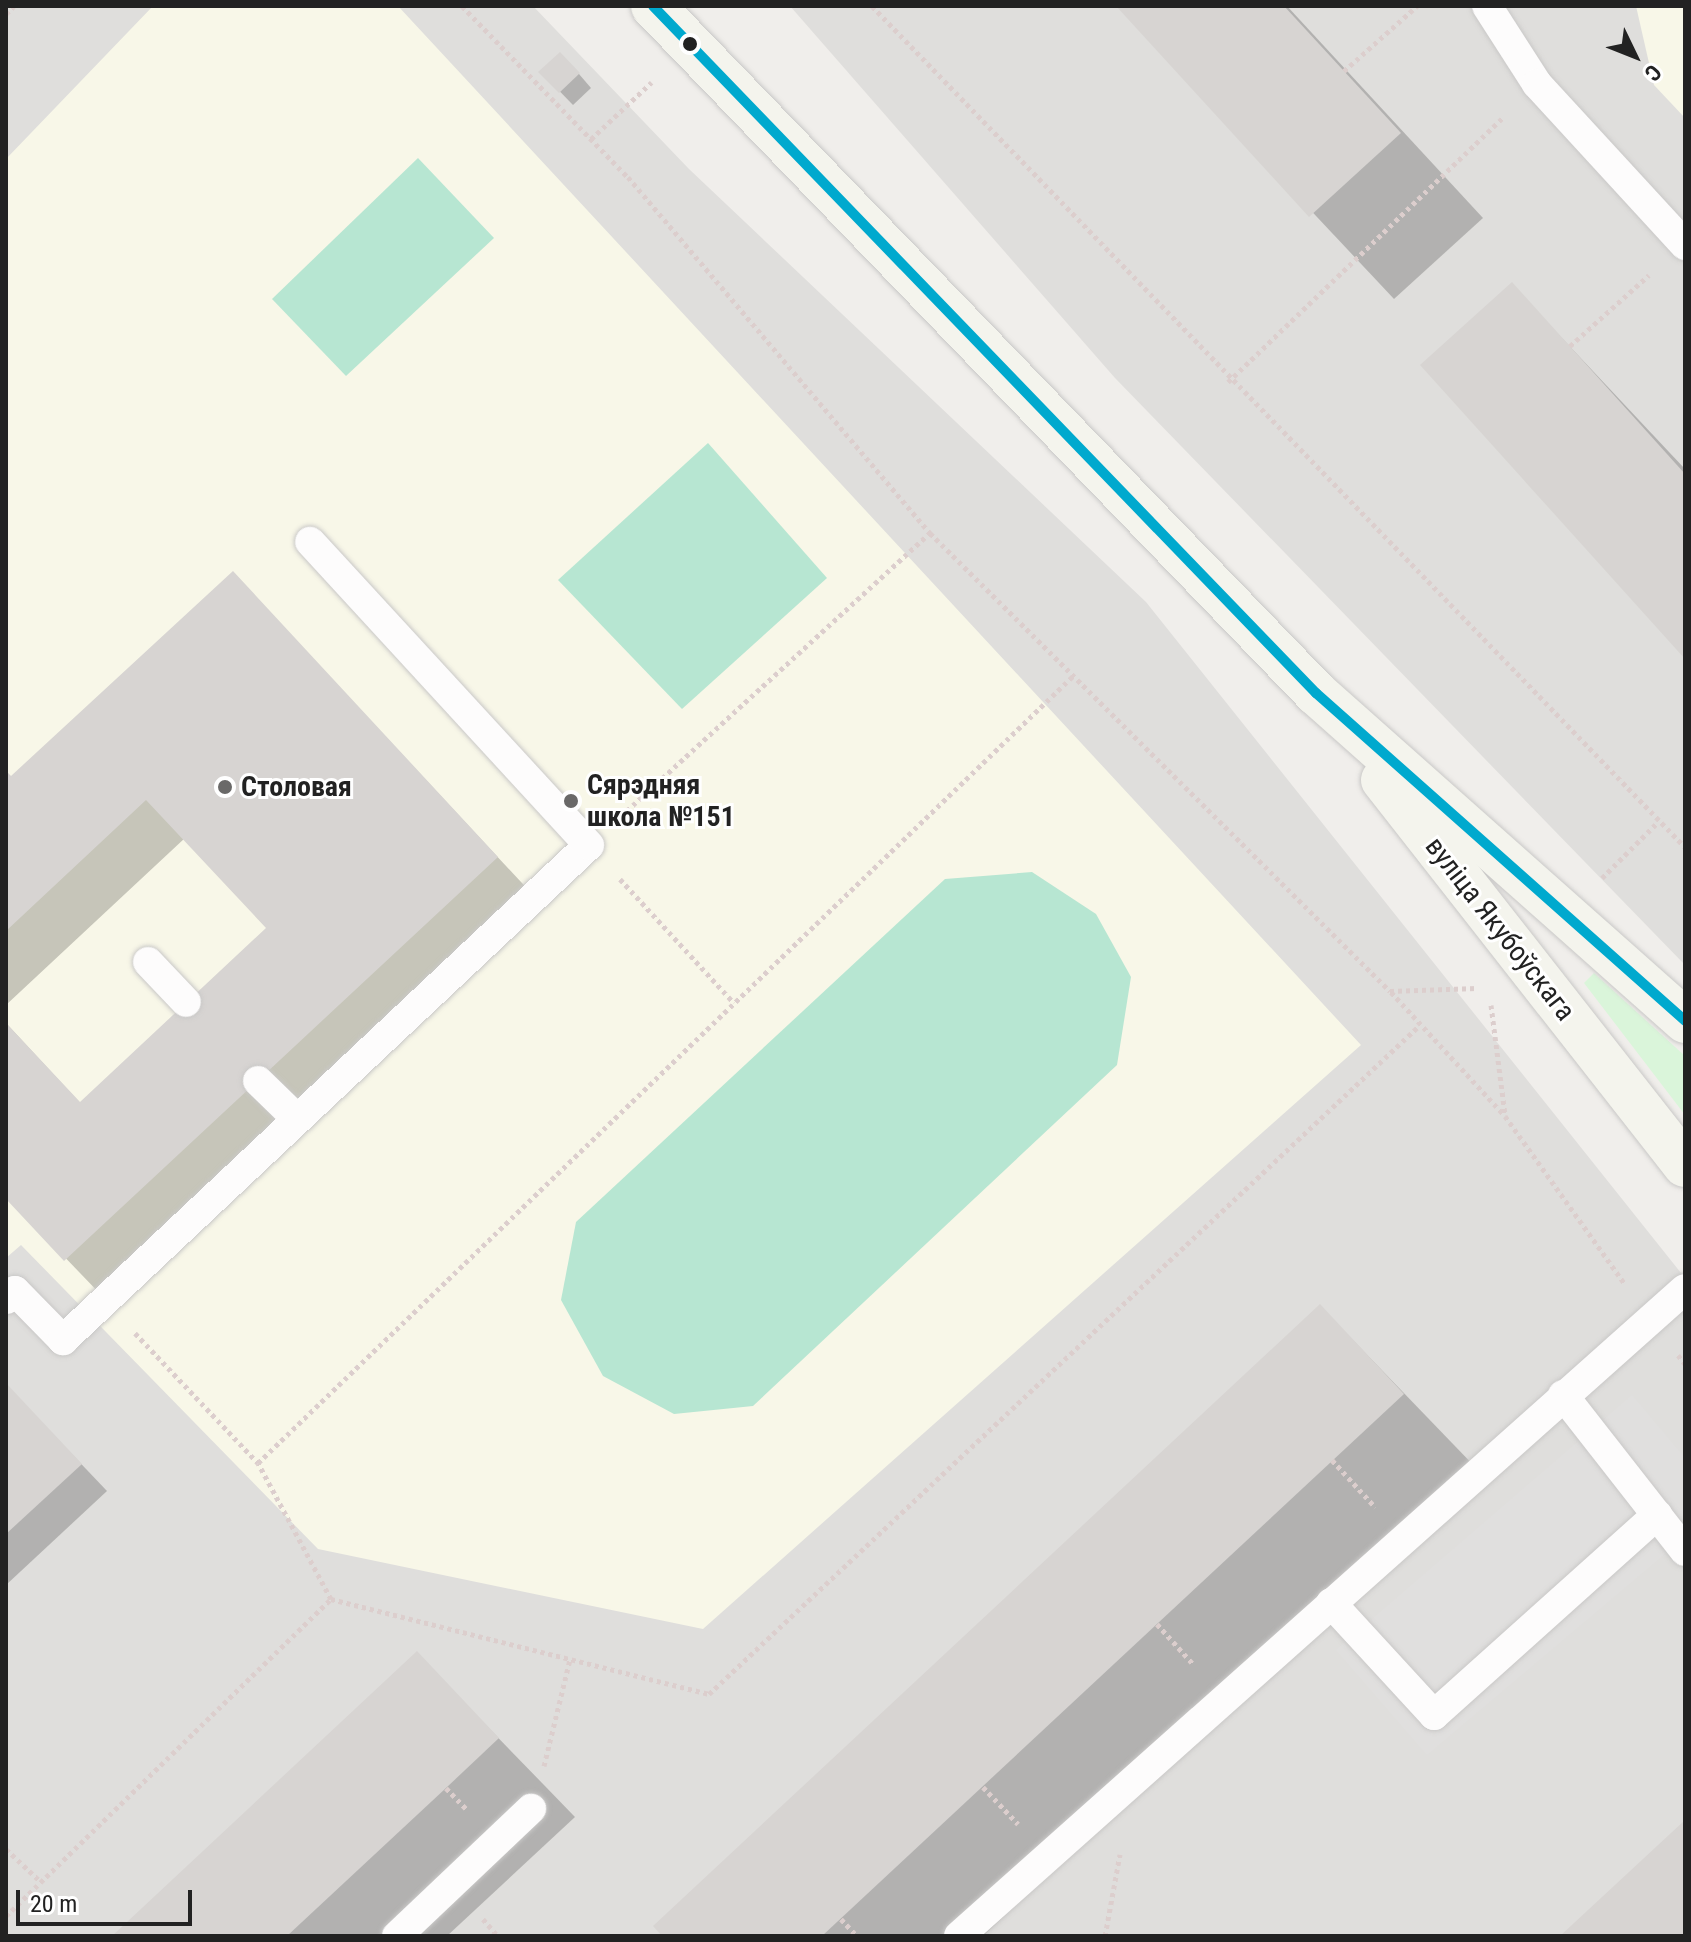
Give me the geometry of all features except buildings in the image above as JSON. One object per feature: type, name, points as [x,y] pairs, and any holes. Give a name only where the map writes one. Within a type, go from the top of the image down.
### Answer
[{"type":"main road","name":"вуліца Якубоўскага","points":[[669,19],[1316,693],[1685,1021]]},
{"type":"main road","name":"вуліца Якубоўскага","points":[[1316,693],[1685,1165]]},
{"type":"lane","points":[[1487,6],[1537,84],[1684,245]]},
{"type":"lane","points":[[6,1299],[15,1291],[63,1340],[294,1116],[589,845],[310,542]]},
{"type":"lane","points":[[148,962],[186,1002]]},
{"type":"lane","points":[[258,1081],[294,1116]]},
{"type":"lane","points":[[959,1936],[1685,1289]]},
{"type":"lane","points":[[1563,1395],[1685,1551]]},
{"type":"lane","points":[[1331,1603],[1434,1715],[1657,1515]]},
{"type":"lane","points":[[397,1936],[531,1809]]},
{"type":"path","points":[[6,14],[14,6]]},
{"type":"path","points":[[462,6],[591,139],[930,533],[1390,991],[1505,1116],[1685,1364]]},
{"type":"path","points":[[872,6],[1228,382],[1685,847]]},
{"type":"path","points":[[1344,71],[1417,6]]},
{"type":"path","points":[[591,139],[669,19]]},
{"type":"path","points":[[1228,382],[1537,84]]},
{"type":"path","points":[[1570,346],[1684,245]]},
{"type":"path","points":[[734,1003],[589,845],[930,533]]},
{"type":"path","points":[[258,1463],[1073,676]]},
{"type":"path","points":[[1390,991],[1489,988],[1505,1116]]},
{"type":"path","points":[[162,1362],[258,1463],[331,1599],[709,1694],[1420,1025]]},
{"type":"path","points":[[1332,1460],[1404,1538]]},
{"type":"path","points":[[6,1916],[331,1599]]},
{"type":"path","points":[[1157,1624],[1224,1698]]},
{"type":"path","points":[[546,1760],[570,1659]]},
{"type":"path","points":[[6,1849],[41,1882]]},
{"type":"path","points":[[841,1919],[857,1936]]},
{"type":"shaded area","points":[[6,6],[533,6],[689,169],[1146,602],[1685,1278],[1685,1936],[6,1936]]},
{"type":"shaded area","name":"Сярэдняя школа №151","points":[[153,6],[398,6],[1361,1045],[703,1629],[318,1549],[21,1245],[6,1258],[6,159]]},
{"type":"shaded area","points":[[790,6],[1685,6],[1685,965],[1115,378]]},
{"type":"shaded area","points":[[1636,6],[1685,6],[1685,118],[1654,85]]},
{"type":"shaded area","points":[[1632,1395],[1685,1458],[1685,1537],[1427,1755],[1336,1650]]},
{"type":"green space","points":[[418,158],[494,238],[346,376],[272,299]]},
{"type":"green space","points":[[708,443],[827,578],[682,709],[558,580]]},
{"type":"green space","points":[[1032,872],[1096,914],[1131,977],[1117,1065],[753,1406],[674,1414],[603,1376],[561,1300],[576,1222],[945,879]]},
{"type":"green space","points":[[1594,973],[1685,1056],[1685,1115],[1584,983]]},
{"type":"transit line","points":[[653,6],[1316,693],[1685,1021]]},
{"type":"place","name":"Столовая","points":[[225,787]]},
{"type":"place","name":"Сярэдняя школа №151","points":[[571,801]]}]
